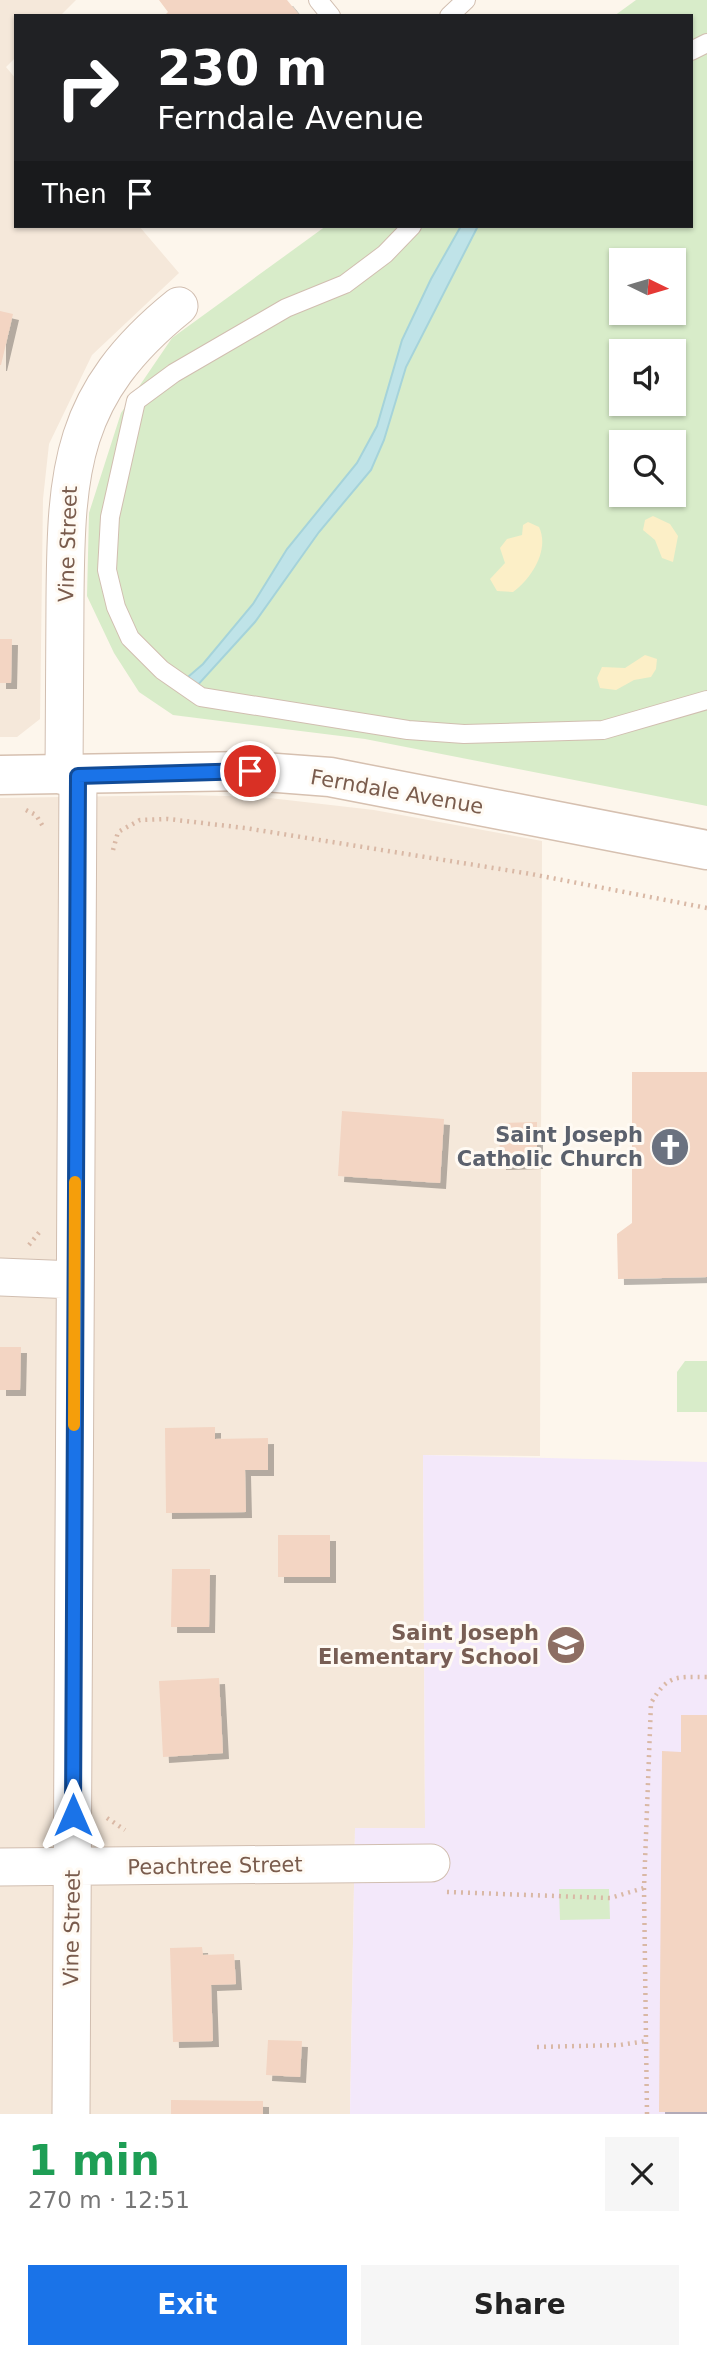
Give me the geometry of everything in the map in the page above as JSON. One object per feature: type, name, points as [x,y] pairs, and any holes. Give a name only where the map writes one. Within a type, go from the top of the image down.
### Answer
[{"type":"street","name":"Vine Street","points":[[71,2114],[75,1280],[66,512],[72,466],[86,422],[105,385],[131,350],[179,306]]},
{"type":"street","name":"Ferndale Avenue","points":[[0,775],[71,776],[250,771],[330,777],[707,850]]},
{"type":"street","points":[[0,1277],[75,1280]]},
{"type":"street","name":"Peachtree Street","points":[[0,1867],[433,1877]]},
{"type":"lane","points":[[318,0],[329,14]]},
{"type":"lane","points":[[451,14],[466,0]]},
{"type":"lane","points":[[410,228],[385,254],[345,284],[286,308],[174,373],[136,401],[110,517],[107,570],[116,607],[130,638],[162,670],[201,697],[408,730],[464,734],[603,730],[707,700]]},
{"type":"path","points":[[112,855],[118,832],[140,820],[168,819],[531,874],[707,908]]},
{"type":"path","points":[[647,2114],[644,1888],[651,1703],[661,1685],[675,1677],[707,1677]]},
{"type":"path","points":[[105,1809],[106,1817],[119,1829],[134,1833]]},
{"type":"path","points":[[433,1877],[610,1898],[644,1888]]},
{"type":"path","points":[[537,2047],[620,2045],[646,2041]]},
{"type":"shaded area","points":[[0,0],[76,0],[62,14],[14,14],[14,59],[6,67],[14,77],[14,228],[141,228],[179,273],[92,355],[49,444],[43,499],[40,719],[17,737],[0,737]]},
{"type":"shaded area","points":[[184,795],[261,797],[374,810],[542,841],[540,1456],[423,1455],[425,1828],[355,1829],[350,2114],[0,2114],[0,798]]},
{"type":"shaded area","name":"Saint Joseph Elementary School","points":[[423,1455],[707,1462],[707,2114],[350,2114],[355,1828],[425,1828]]},
{"type":"green space","points":[[636,0],[707,0],[707,806],[365,739],[173,715],[139,692],[114,653],[87,596],[89,513],[121,413],[172,338],[323,228],[693,228],[693,14],[617,14]]},
{"type":"green space","points":[[685,1361],[707,1361],[707,1412],[677,1412],[677,1372]]},
{"type":"green space","points":[[559,1889],[609,1889],[610,1919],[560,1920]]},
{"type":"sand","points":[[653,516],[670,524],[678,536],[673,562],[662,558],[655,540],[643,530],[645,520]]},
{"type":"sand","points":[[528,522],[539,527],[542,536],[537,563],[526,580],[513,592],[497,591],[490,579],[505,563],[500,548],[507,539],[522,535],[523,525]]},
{"type":"sand","points":[[645,655],[657,659],[656,669],[651,677],[634,680],[616,690],[600,688],[597,678],[602,667],[625,668]]},
{"type":"water","points":[[460,228],[477,228],[406,367],[384,440],[371,470],[319,532],[255,622],[196,687],[181,683],[203,664],[253,604],[287,549],[357,463],[377,426],[402,340],[431,279]]},
{"type":"building","points":[[159,0],[287,0],[298,14],[166,14],[168,12]]},
{"type":"building","points":[[0,311],[13,314],[1,365],[0,365]]},
{"type":"building","points":[[0,639],[12,639],[11,683],[0,683]]},
{"type":"building","name":"Saint Joseph Catholic Church","points":[[632,1072],[707,1072],[707,1277],[618,1279],[617,1234],[632,1223]]},
{"type":"building","points":[[342,1111],[444,1119],[440,1183],[338,1176]]},
{"type":"building","points":[[537,1122],[537,1163],[500,1164],[499,1123]]},
{"type":"building","points":[[0,1347],[21,1347],[20,1390],[0,1390]]},
{"type":"building","points":[[215,1427],[215,1439],[268,1438],[268,1470],[245,1470],[246,1512],[166,1513],[165,1428]]},
{"type":"building","points":[[278,1535],[330,1535],[330,1577],[278,1577]]},
{"type":"building","points":[[172,1569],[210,1569],[209,1627],[171,1627]]},
{"type":"building","points":[[219,1678],[223,1753],[163,1757],[159,1681]]},
{"type":"building","points":[[681,1715],[707,1715],[707,2112],[659,2112],[662,1751],[681,1752]]},
{"type":"building","points":[[202,1947],[203,1955],[234,1954],[236,1984],[211,1985],[213,2041],[173,2042],[170,1948]]},
{"type":"building","points":[[268,2040],[302,2041],[300,2077],[266,2075]]},
{"type":"building","points":[[171,2100],[263,2101],[263,2114],[171,2114]]},
{"type":"slow traffic","points":[[74,1425],[75,1182]]},
{"type":"place","name":"Saint Joseph Catholic Church","points":[[670,1147]]},
{"type":"place","name":"Saint Joseph Elementary School","points":[[566,1645]]},
{"type":"route","points":[[73,1815],[78,776],[250,771]]}]
